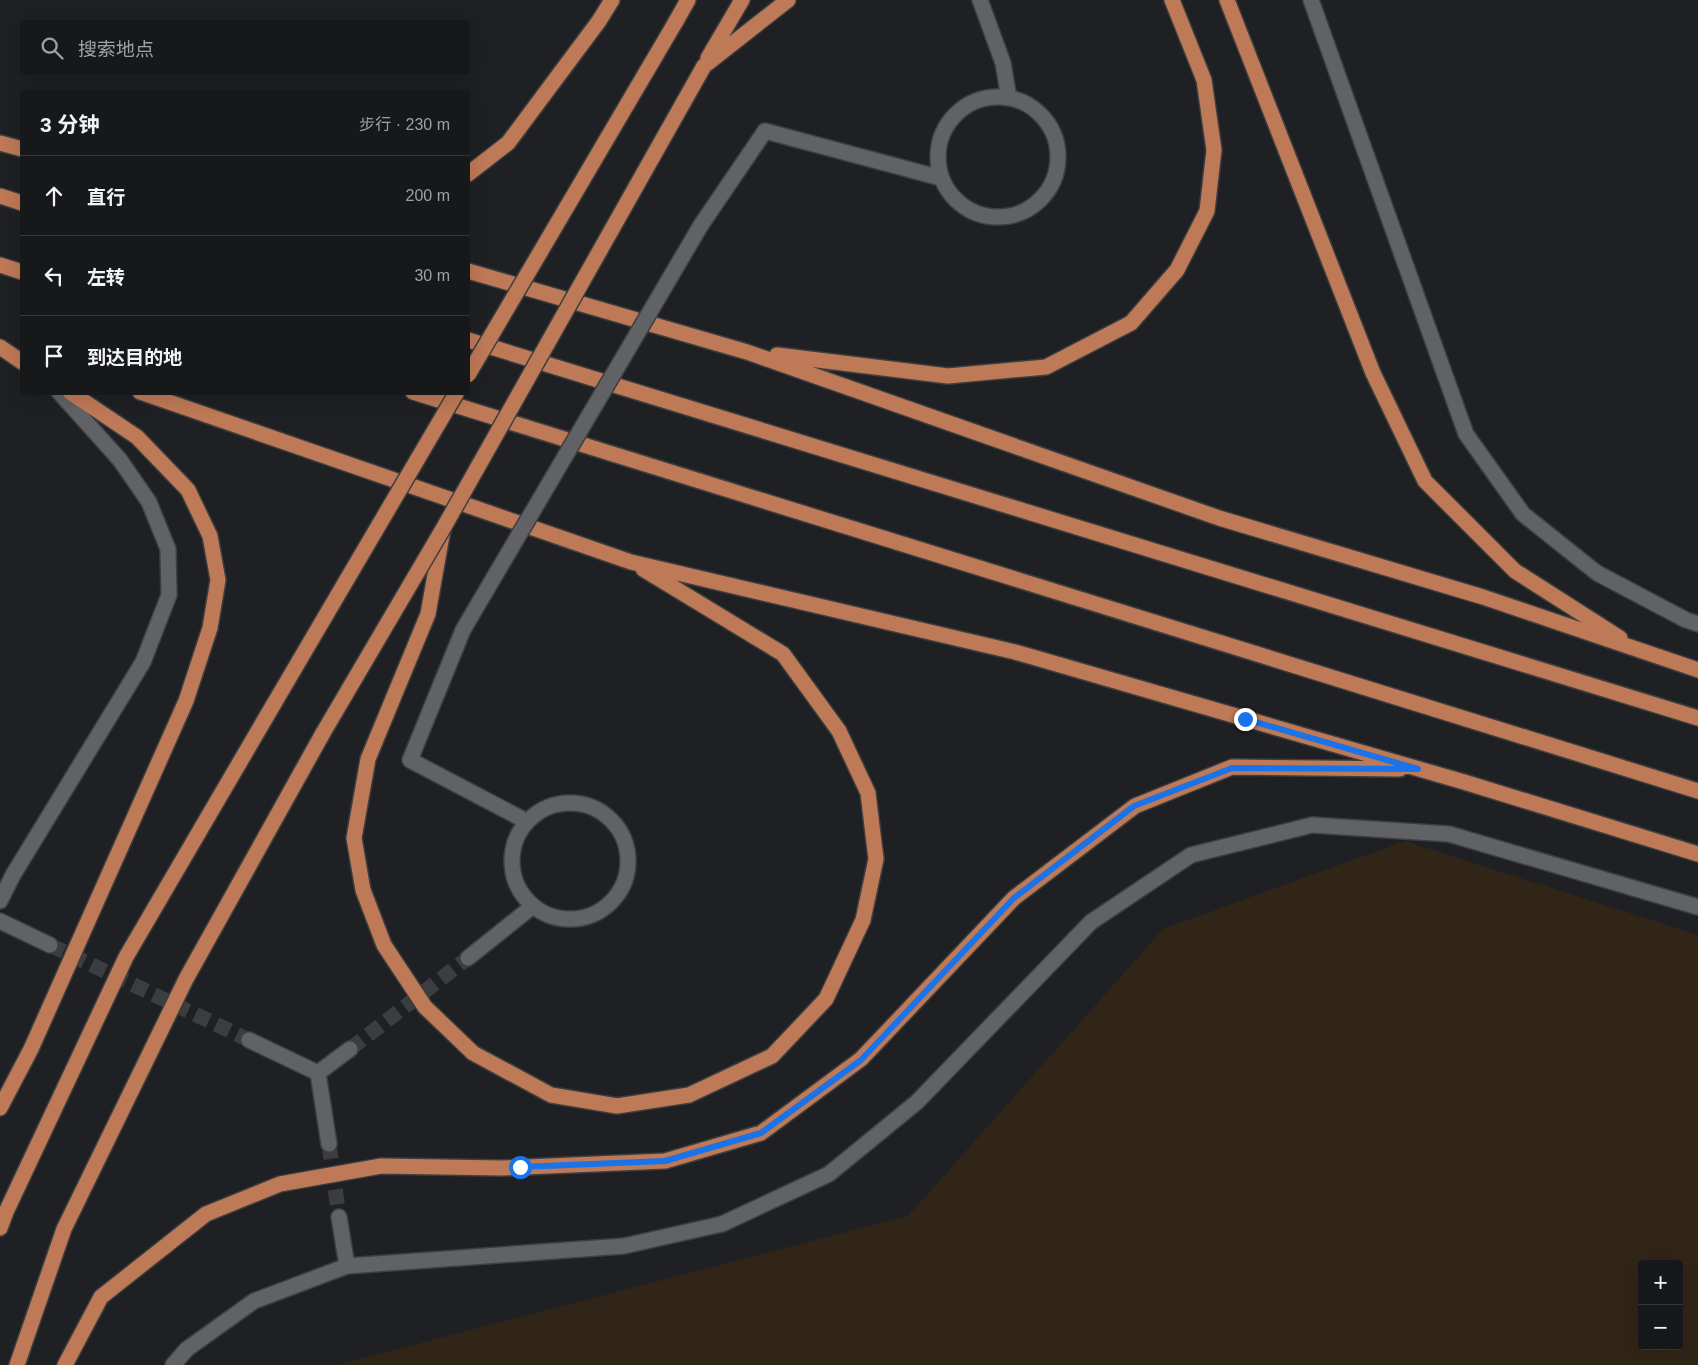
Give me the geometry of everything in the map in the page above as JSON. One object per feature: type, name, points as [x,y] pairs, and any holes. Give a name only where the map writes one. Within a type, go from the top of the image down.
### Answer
[{"type":"main road","points":[[470,172],[508,143],[599,21],[612,0]]},
{"type":"main road","points":[[470,372],[688,0]]},
{"type":"main road","points":[[17,1365],[64,1229],[186,980],[323,733],[444,527],[742,0]]},
{"type":"main road","points":[[704,66],[788,0]]},
{"type":"main road","points":[[747,352],[948,376],[1046,367],[1131,323],[1177,270],[1207,211],[1214,150],[1204,80],[1172,0]]},
{"type":"main road","points":[[1227,0],[1373,373],[1425,481],[1515,571],[1640,652]]},
{"type":"main road","points":[[0,143],[20,148]]},
{"type":"main road","points":[[0,196],[20,202]]},
{"type":"main road","points":[[0,264],[20,271]]},
{"type":"main road","points":[[470,272],[747,352],[1219,518],[1483,597],[1640,652],[1698,670]]},
{"type":"main road","points":[[470,341],[1698,718]]},
{"type":"main road","points":[[0,346],[20,352]]},
{"type":"main road","points":[[0,346],[20,361]]},
{"type":"main road","points":[[0,1108],[31,1049],[186,701],[210,628],[218,580],[210,536],[188,490],[137,437],[74,395]]},
{"type":"main road","points":[[149,395],[631,562],[1016,652],[1418,769],[1698,854]]},
{"type":"main road","points":[[423,395],[1698,791]]},
{"type":"main road","points":[[0,1228],[126,957],[455,395]]},
{"type":"main road","points":[[444,527],[428,614],[368,760],[354,838],[363,890],[384,945],[425,1008],[473,1053],[551,1095],[617,1106],[689,1095],[772,1056],[826,999],[863,920],[876,860],[868,793],[839,731],[783,654],[631,562]]},
{"type":"main road","points":[[65,1365],[101,1297],[206,1214],[280,1184],[381,1166],[502,1168],[665,1161],[761,1133],[861,1060],[1014,898],[1134,806],[1232,768],[1418,769]]},
{"type":"street","points":[[980,0],[1004,63],[1009,98]]},
{"type":"street","points":[[1311,0],[1466,434],[1524,514],[1597,573],[1686,620],[1698,624]]},
{"type":"street","points":[[991,97],[1009,98],[1029,105],[1045,119],[1055,137],[1058,158],[1055,178],[1044,196],[1028,209],[1008,217],[987,216],[968,209],[952,196],[941,178],[938,160],[939,142],[946,125],[958,112],[974,102],[991,97]]},
{"type":"street","points":[[526,821],[410,760],[463,630],[701,225],[765,131],[941,178]]},
{"type":"street","points":[[0,901],[13,875],[142,662],[169,595],[168,549],[149,502],[120,460],[62,395]]},
{"type":"street","points":[[560,803],[580,803],[598,809],[614,821],[624,838],[629,857],[626,876],[619,893],[605,908],[588,917],[569,920],[550,916],[533,906],[520,892],[512,874],[511,856],[516,837],[526,821],[542,809],[560,803]]},
{"type":"street","points":[[173,1365],[187,1349],[254,1301],[347,1266],[624,1246],[722,1224],[829,1174],[917,1102],[1091,922],[1191,855],[1312,825],[1449,834],[1698,908]]},
{"type":"street","points":[[468,958],[533,906]]},
{"type":"street","points":[[0,921],[50,945]]},
{"type":"street","points":[[249,1040],[318,1073]]},
{"type":"street","points":[[318,1073],[350,1049]]},
{"type":"street","points":[[318,1073],[329,1144]]},
{"type":"street","points":[[339,1217],[347,1266]]},
{"type":"shaded area","points":[[1405,841],[1698,935],[1698,1365],[336,1365],[908,1216],[1163,929]]},
{"type":"tunnel","points":[[50,945],[249,1040]]},
{"type":"tunnel","points":[[350,1049],[468,958]]},
{"type":"tunnel","points":[[329,1144],[339,1217]]},
{"type":"route","points":[[520,1167],[665,1161],[761,1133],[861,1060],[1014,898],[1134,806],[1232,768],[1418,769],[1245,719]]}]
